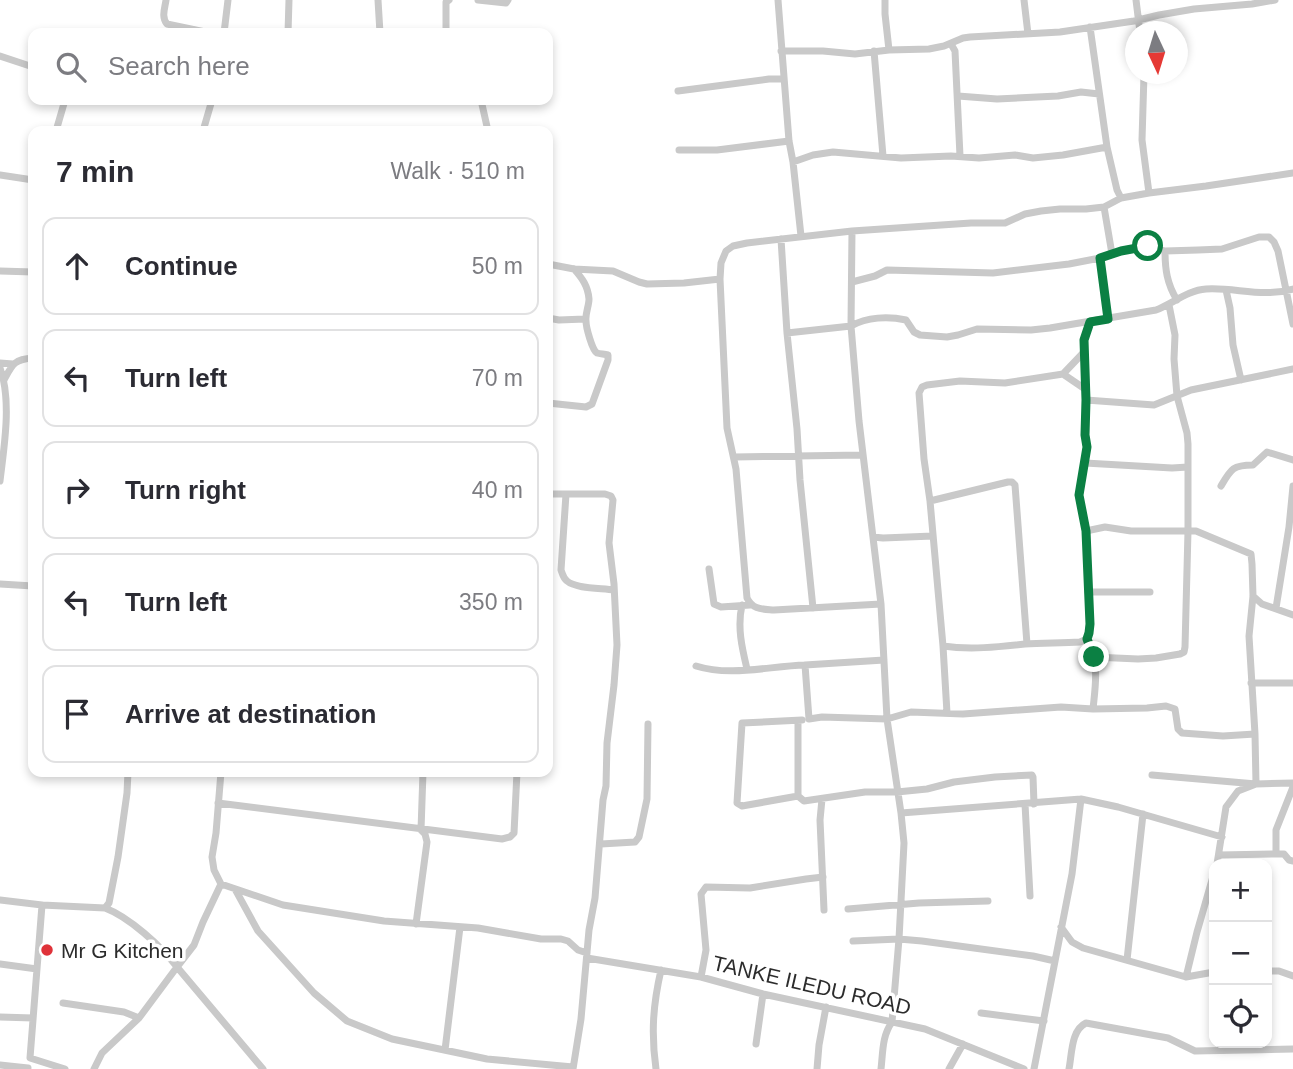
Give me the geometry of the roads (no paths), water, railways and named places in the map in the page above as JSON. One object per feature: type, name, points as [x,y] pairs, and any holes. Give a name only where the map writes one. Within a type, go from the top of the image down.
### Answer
[{"type":"street","points":[[166,0],[164,21],[186,28]]},
{"type":"street","points":[[225,28],[228,0]]},
{"type":"street","points":[[288,28],[289,0]]},
{"type":"street","points":[[378,0],[380,28]]},
{"type":"street","points":[[446,28],[445,7],[449,0]]},
{"type":"street","points":[[478,0],[506,3],[508,0]]},
{"type":"street","points":[[778,0],[789,141],[801,236]]},
{"type":"street","points":[[885,0],[889,50]]},
{"type":"street","points":[[1024,0],[1028,34]]},
{"type":"street","points":[[1136,0],[1138,20]]},
{"type":"street","points":[[781,51],[850,54],[929,49],[970,37],[1090,27],[1194,9],[1275,0]]},
{"type":"street","points":[[1090,27],[1107,147],[1121,198]]},
{"type":"street","points":[[951,44],[955,51],[960,156]]},
{"type":"street","points":[[874,51],[883,156]]},
{"type":"street","points":[[0,57],[28,65]]},
{"type":"street","points":[[678,91],[783,79]]},
{"type":"street","points":[[1144,84],[1142,140],[1149,193]]},
{"type":"street","points":[[958,96],[986,99],[1058,96],[1081,92],[1099,94]]},
{"type":"street","points":[[57,126],[63,105]]},
{"type":"street","points":[[204,126],[210,105]]},
{"type":"street","points":[[482,105],[487,126]]},
{"type":"street","points":[[680,150],[718,150],[789,141]]},
{"type":"street","points":[[793,163],[813,155],[833,152],[911,158],[1015,155],[1032,158],[1107,147]]},
{"type":"street","points":[[747,670],[739,629],[739,616],[747,598],[740,509],[734,457],[727,428],[720,279],[726,251],[733,246],[801,236],[971,223],[1004,223],[1041,211],[1104,207],[1121,198],[1293,173]]},
{"type":"street","points":[[0,175],[28,179]]},
{"type":"street","points":[[1104,207],[1112,254]]},
{"type":"street","points":[[852,231],[851,326],[881,604],[887,719],[904,843],[892,1022],[884,1037],[881,1069]]},
{"type":"street","points":[[852,282],[876,276],[887,270],[993,273],[1069,264],[1140,246],[1165,251],[1222,248],[1259,237],[1269,237],[1278,251],[1289,290],[1293,324]]},
{"type":"street","points":[[781,239],[813,608]]},
{"type":"street","points":[[1165,251],[1165,267],[1171,290],[1177,300]]},
{"type":"street","points":[[1100,258],[1108,319]]},
{"type":"street","points":[[553,265],[613,271],[647,284],[720,279]]},
{"type":"street","points":[[553,404],[586,407],[592,404],[608,360],[608,355],[594,351],[585,319],[589,298],[583,279],[574,269]]},
{"type":"street","points":[[0,271],[28,272]]},
{"type":"street","points":[[787,332],[851,326],[870,319],[900,318],[906,320],[914,332],[920,335],[947,337],[977,329],[1031,330],[1156,310],[1204,289],[1268,293],[1289,290]]},
{"type":"street","points":[[1226,290],[1233,345],[1241,380]]},
{"type":"street","points":[[1094,657],[1138,659],[1180,654],[1185,648],[1187,433],[1177,396],[1175,335],[1169,305]]},
{"type":"street","points":[[553,319],[585,319]]},
{"type":"street","points":[[1090,322],[1084,340],[1087,447],[1079,495],[1086,531],[1090,624],[1087,639],[1094,657],[1096,677],[1093,709]]},
{"type":"street","points":[[947,713],[919,393],[922,387],[927,385],[960,381],[1005,383],[1063,374],[1084,352]]},
{"type":"street","points":[[0,481],[5,410],[4,380],[0,366],[28,358]]},
{"type":"street","points":[[4,380],[13,364]]},
{"type":"street","points":[[1086,400],[1154,405],[1191,390],[1293,369]]},
{"type":"street","points":[[1063,374],[1085,389]]},
{"type":"street","points":[[1221,486],[1233,468],[1253,465],[1267,452],[1293,460]]},
{"type":"street","points":[[734,457],[863,455]]},
{"type":"street","points":[[1085,463],[1188,467]]},
{"type":"street","points":[[930,501],[1008,482],[1015,485],[1027,644]]},
{"type":"street","points":[[1276,608],[1293,486]]},
{"type":"street","points":[[235,889],[258,931],[314,993],[347,1021],[392,1039],[487,1059],[573,1068],[581,1019],[589,930],[596,898],[617,645],[609,543],[613,500],[605,494],[553,494]]},
{"type":"street","points":[[566,494],[561,570],[564,579],[583,587],[614,590]]},
{"type":"street","points":[[1086,531],[1105,527],[1131,531],[1196,531],[1251,554],[1253,596],[1249,636],[1256,784]]},
{"type":"street","points":[[873,537],[933,536]]},
{"type":"street","points":[[709,569],[714,604],[720,607],[746,605],[774,610],[881,604]]},
{"type":"street","points":[[0,584],[28,586]]},
{"type":"street","points":[[1088,592],[1150,592]]},
{"type":"street","points":[[1253,596],[1262,604],[1293,615]]},
{"type":"street","points":[[943,646],[1003,647],[1080,642],[1087,639]]},
{"type":"street","points":[[696,666],[716,671],[884,660]]},
{"type":"street","points":[[805,665],[809,719]]},
{"type":"street","points":[[1251,683],[1293,683]]},
{"type":"street","points":[[1034,804],[1032,775],[995,777],[954,782],[927,789],[865,792],[804,801],[798,796],[742,806],[737,803],[742,723],[798,721],[822,717],[887,719],[911,712],[1167,706],[1175,709],[1178,729],[1182,733],[1223,736],[1255,734]]},
{"type":"street","points":[[798,721],[798,796]]},
{"type":"street","points":[[601,844],[635,842],[639,837],[647,799],[648,724]]},
{"type":"street","points":[[1152,775],[1293,785],[1276,830],[1276,854]]},
{"type":"street","points":[[105,908],[112,894],[128,777]]},
{"type":"street","points":[[94,1069],[102,1053],[139,1018],[194,945],[221,884],[214,870],[212,857],[221,777]]},
{"type":"street","points":[[416,924],[427,842],[421,830],[423,777]]},
{"type":"street","points":[[218,803],[502,839],[514,833],[517,777]]},
{"type":"street","points":[[1218,859],[1226,807],[1238,792],[1256,784]]},
{"type":"street","points":[[822,799],[820,820],[824,910]]},
{"type":"street","points":[[901,813],[1081,799],[1222,837]]},
{"type":"street","points":[[1034,1069],[1072,874],[1081,799]]},
{"type":"street","points":[[1025,804],[1030,895]]},
{"type":"street","points":[[1126,960],[1143,814]]},
{"type":"street","points":[[1219,855],[1284,854],[1293,861]]},
{"type":"street","points":[[701,977],[706,950],[701,894],[706,887],[750,888],[822,877]]},
{"type":"street","name":"TANKE ILEDU ROAD","points":[[221,884],[283,905],[384,921],[478,928],[541,939],[561,939],[587,955],[701,977],[763,994],[925,1029],[1024,1069]]},
{"type":"street","points":[[1186,977],[1209,890]]},
{"type":"street","points":[[0,900],[105,908],[117,912],[160,947],[263,1069]]},
{"type":"street","points":[[848,909],[988,901]]},
{"type":"street","points":[[0,1065],[28,1069],[42,905]]},
{"type":"street","points":[[445,1050],[460,927]]},
{"type":"street","points":[[1061,927],[1072,942],[1083,948],[1186,977],[1209,973]]},
{"type":"street","points":[[853,941],[899,939],[1055,961]]},
{"type":"street","points":[[0,964],[37,969]]},
{"type":"street","points":[[656,1069],[652,1042],[655,997],[661,970]]},
{"type":"street","points":[[1272,971],[1293,976]]},
{"type":"street","points":[[756,1044],[763,994]]},
{"type":"street","points":[[63,1003],[124,1012],[139,1018]]},
{"type":"street","points":[[817,1069],[826,1007]]},
{"type":"street","points":[[981,1013],[1044,1021]]},
{"type":"street","points":[[0,1017],[33,1018]]},
{"type":"street","points":[[1069,1069],[1076,1033],[1081,1024],[1086,1023],[1168,1038],[1195,1051],[1293,1049]]},
{"type":"street","points":[[949,1069],[963,1044]]},
{"type":"street","points":[[30,1058],[65,1069]]},
{"type":"place","name":"Mr G Kitchen","points":[[47,950]]}]
